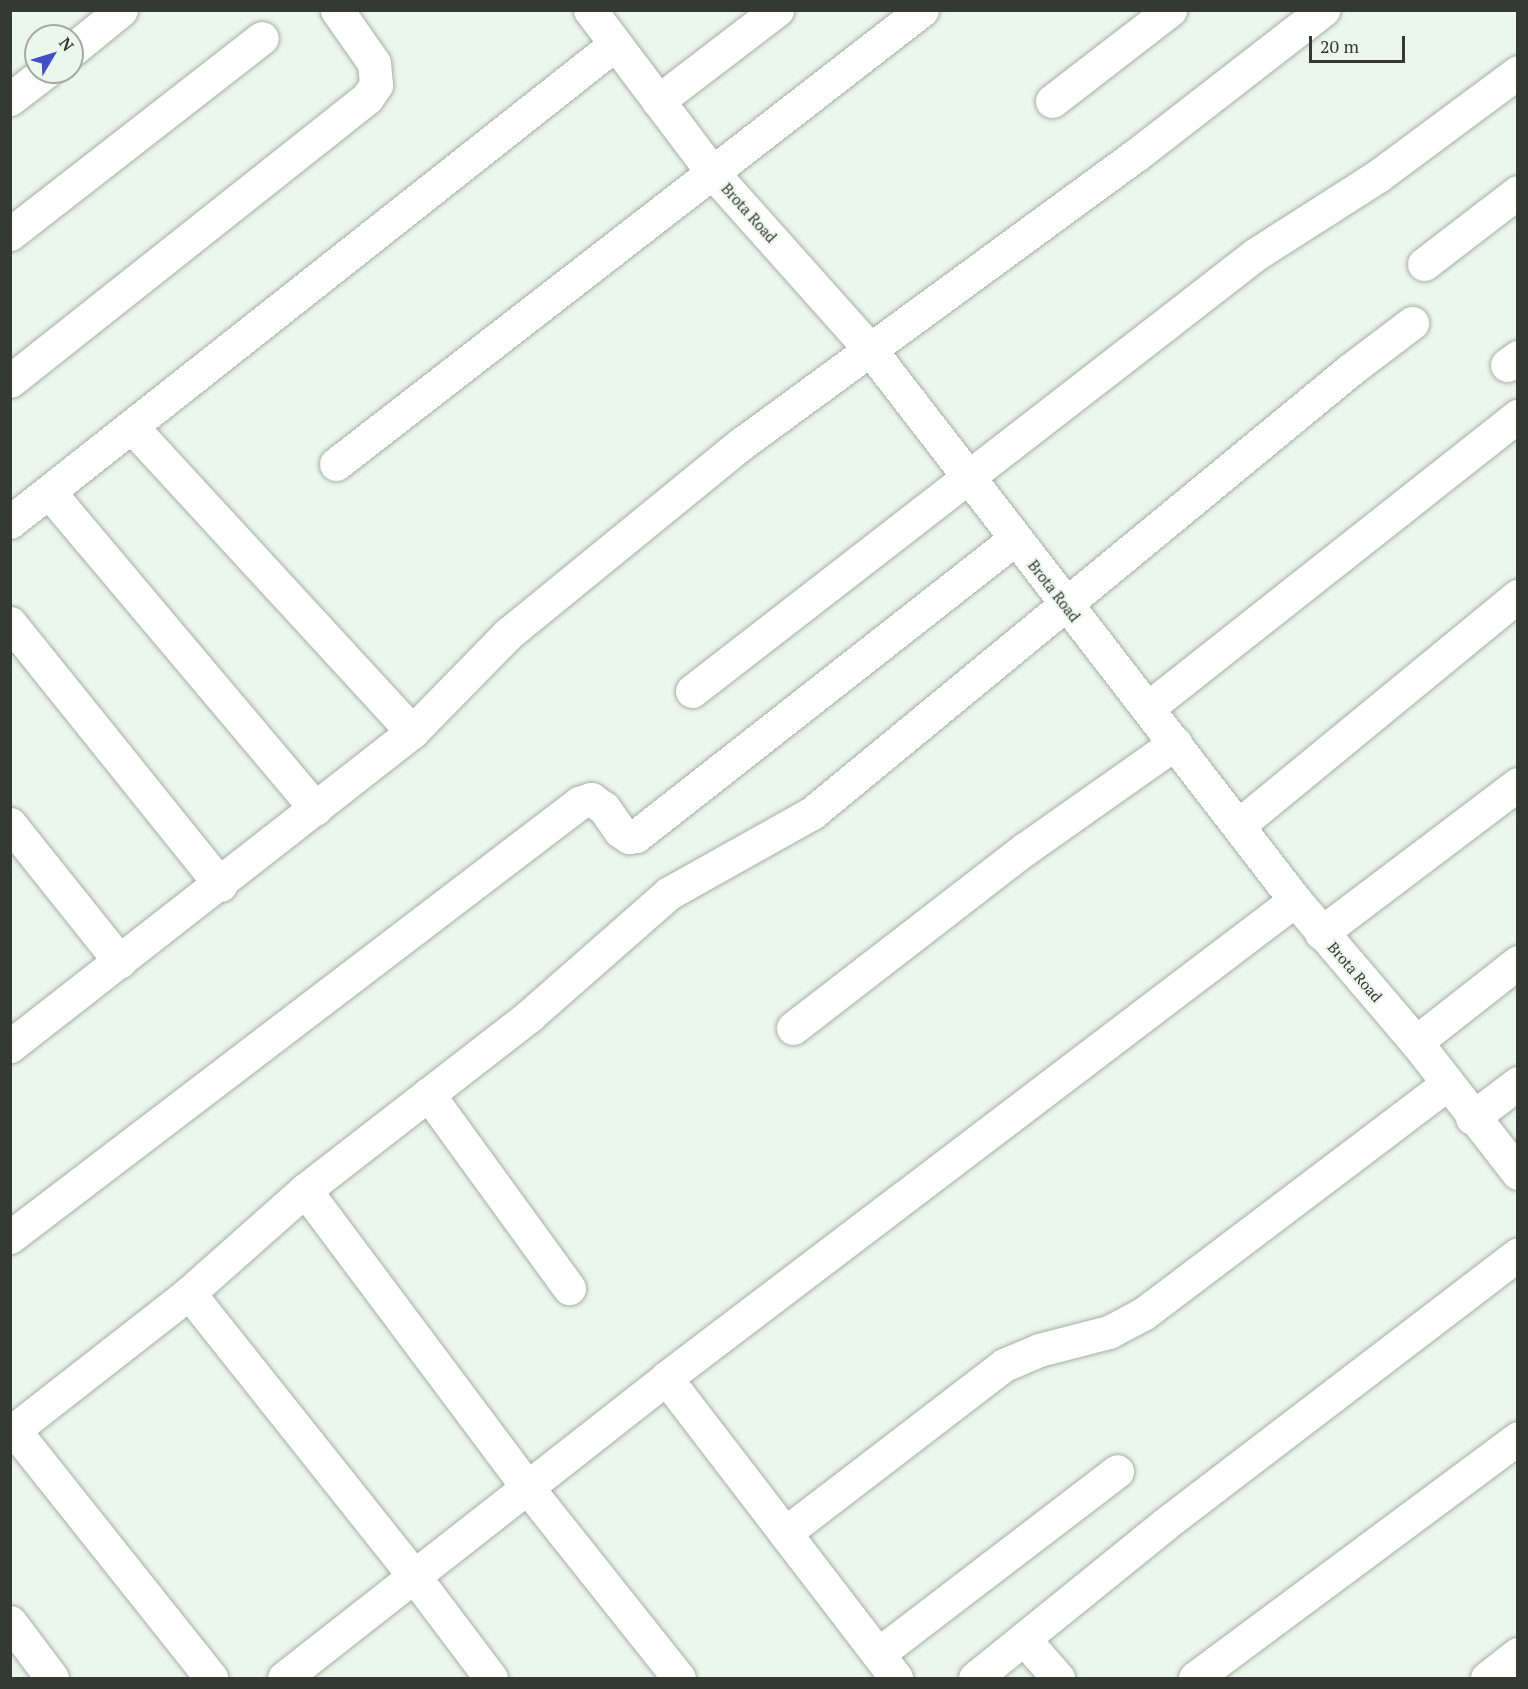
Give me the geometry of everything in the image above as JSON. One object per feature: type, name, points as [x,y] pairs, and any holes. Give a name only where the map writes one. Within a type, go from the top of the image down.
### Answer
[{"type":"street","points":[[84,40],[121,10]]},
{"type":"street","points":[[10,381],[367,98],[376,85],[374,63],[337,10]]},
{"type":"street","name":"Brota Road","points":[[590,10],[614,45],[712,172],[869,348],[968,475],[1066,608],[1149,707],[1240,824],[1295,900],[1416,1042],[1472,1118],[1518,1173]]},
{"type":"street","points":[[658,101],[777,10]]},
{"type":"street","points":[[336,464],[922,10]]},
{"type":"street","points":[[1052,101],[1170,10]]},
{"type":"street","points":[[12,1041],[221,885],[412,732],[509,633],[741,444],[869,348],[1136,155],[1323,10]]},
{"type":"street","points":[[10,234],[262,38]]},
{"type":"street","points":[[10,522],[614,45]]},
{"type":"street","points":[[692,691],[1256,254],[1377,176],[1518,72]]},
{"type":"street","points":[[10,99],[29,84]]},
{"type":"street","points":[[1424,264],[1518,192]]},
{"type":"street","points":[[212,1678],[12,1431],[189,1293],[305,1190],[529,1016],[669,893],[812,813],[1066,608],[1153,532],[1412,323]]},
{"type":"street","points":[[1149,707],[1518,416]]},
{"type":"street","points":[[132,427],[412,732]]},
{"type":"street","points":[[49,492],[316,809]]},
{"type":"street","points":[[10,1237],[579,803],[591,799],[604,808],[620,831],[629,837],[636,836],[1014,540]]},
{"type":"street","points":[[1240,824],[1518,596]]},
{"type":"street","points":[[10,623],[221,885]]},
{"type":"street","points":[[794,1028],[1025,849],[1175,743]]},
{"type":"street","points":[[1321,933],[1518,784]]},
{"type":"street","points":[[10,824],[120,962]]},
{"type":"street","points":[[304,1672],[414,1576],[666,1378],[1295,900]]},
{"type":"street","points":[[1416,1042],[1518,962]]},
{"type":"street","points":[[1472,1118],[1518,1083]]},
{"type":"street","points":[[784,1533],[1004,1365],[1039,1350],[1109,1332],[1143,1314],[1447,1084]]},
{"type":"street","points":[[428,1094],[569,1288]]},
{"type":"street","points":[[305,1190],[527,1487],[679,1678]]},
{"type":"street","points":[[975,1678],[1165,1524],[1518,1254]]},
{"type":"street","points":[[189,1293],[414,1576],[491,1678]]},
{"type":"street","points":[[666,1378],[887,1666],[1117,1470]]},
{"type":"street","points":[[1195,1678],[1518,1438]]},
{"type":"street","points":[[10,1622],[52,1678]]},
{"type":"street","points":[[1024,1639],[1058,1678]]},
{"type":"street","points":[[1487,1678],[1518,1654]]}]
